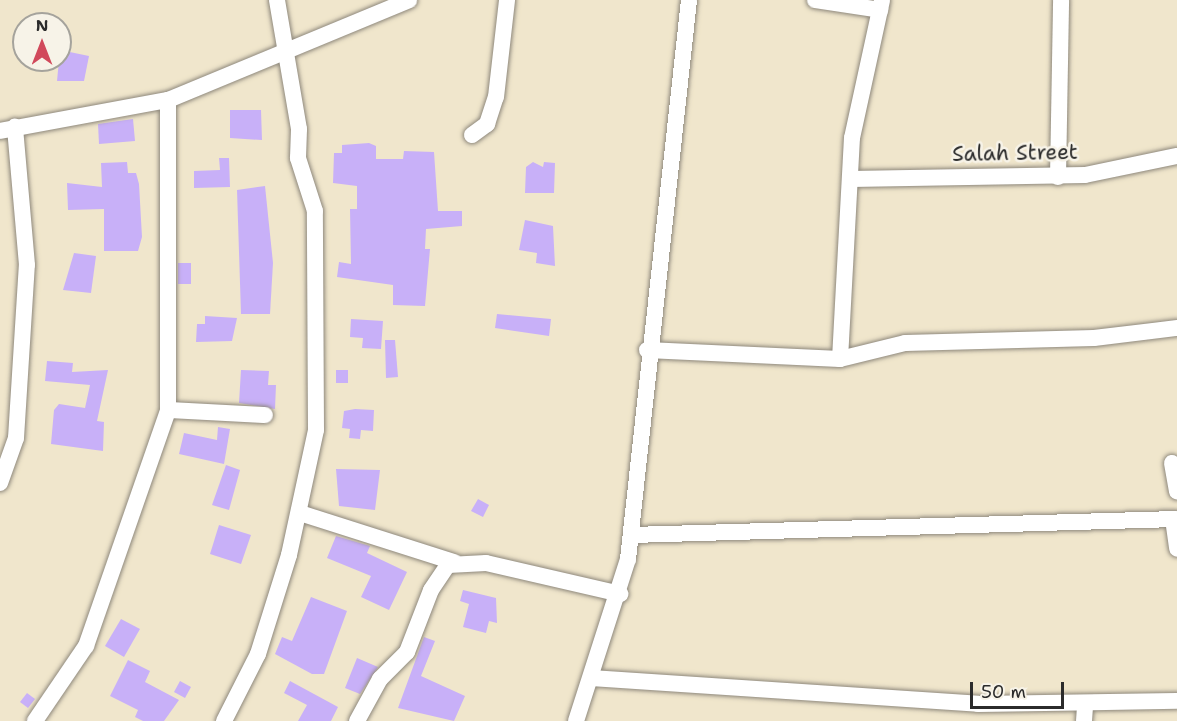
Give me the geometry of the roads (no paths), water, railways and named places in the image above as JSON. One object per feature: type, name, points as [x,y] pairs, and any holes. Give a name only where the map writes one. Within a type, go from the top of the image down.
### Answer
[{"type":"street","points":[[224,721],[258,654],[300,513],[316,430],[315,226],[298,158],[298,129],[283,53],[277,0]]},
{"type":"street","points":[[0,483],[16,438],[27,265],[8,129],[168,100],[409,0]]},
{"type":"street","points":[[472,135],[487,124],[495,97],[507,0]]},
{"type":"street","points":[[576,721],[620,594],[631,535],[647,350],[689,0]]},
{"type":"street","points":[[815,0],[881,5],[856,109],[840,359]]},
{"type":"street","points":[[1058,177],[1061,0]]},
{"type":"street","points":[[35,721],[86,646],[168,410],[168,100]]},
{"type":"street","name":"Salah Street","points":[[851,179],[1058,177],[1177,156]]},
{"type":"street","points":[[647,350],[840,359],[905,344],[1094,338],[1177,328]]},
{"type":"street","points":[[168,410],[265,415]]},
{"type":"street","points":[[1172,463],[1177,492]]},
{"type":"street","points":[[300,513],[454,562],[495,565],[620,594]]},
{"type":"street","points":[[631,535],[1175,519],[1177,549]]},
{"type":"street","points":[[357,721],[380,679],[406,652],[431,590],[454,562]]},
{"type":"street","points":[[591,678],[1084,713],[1177,701]]}]
